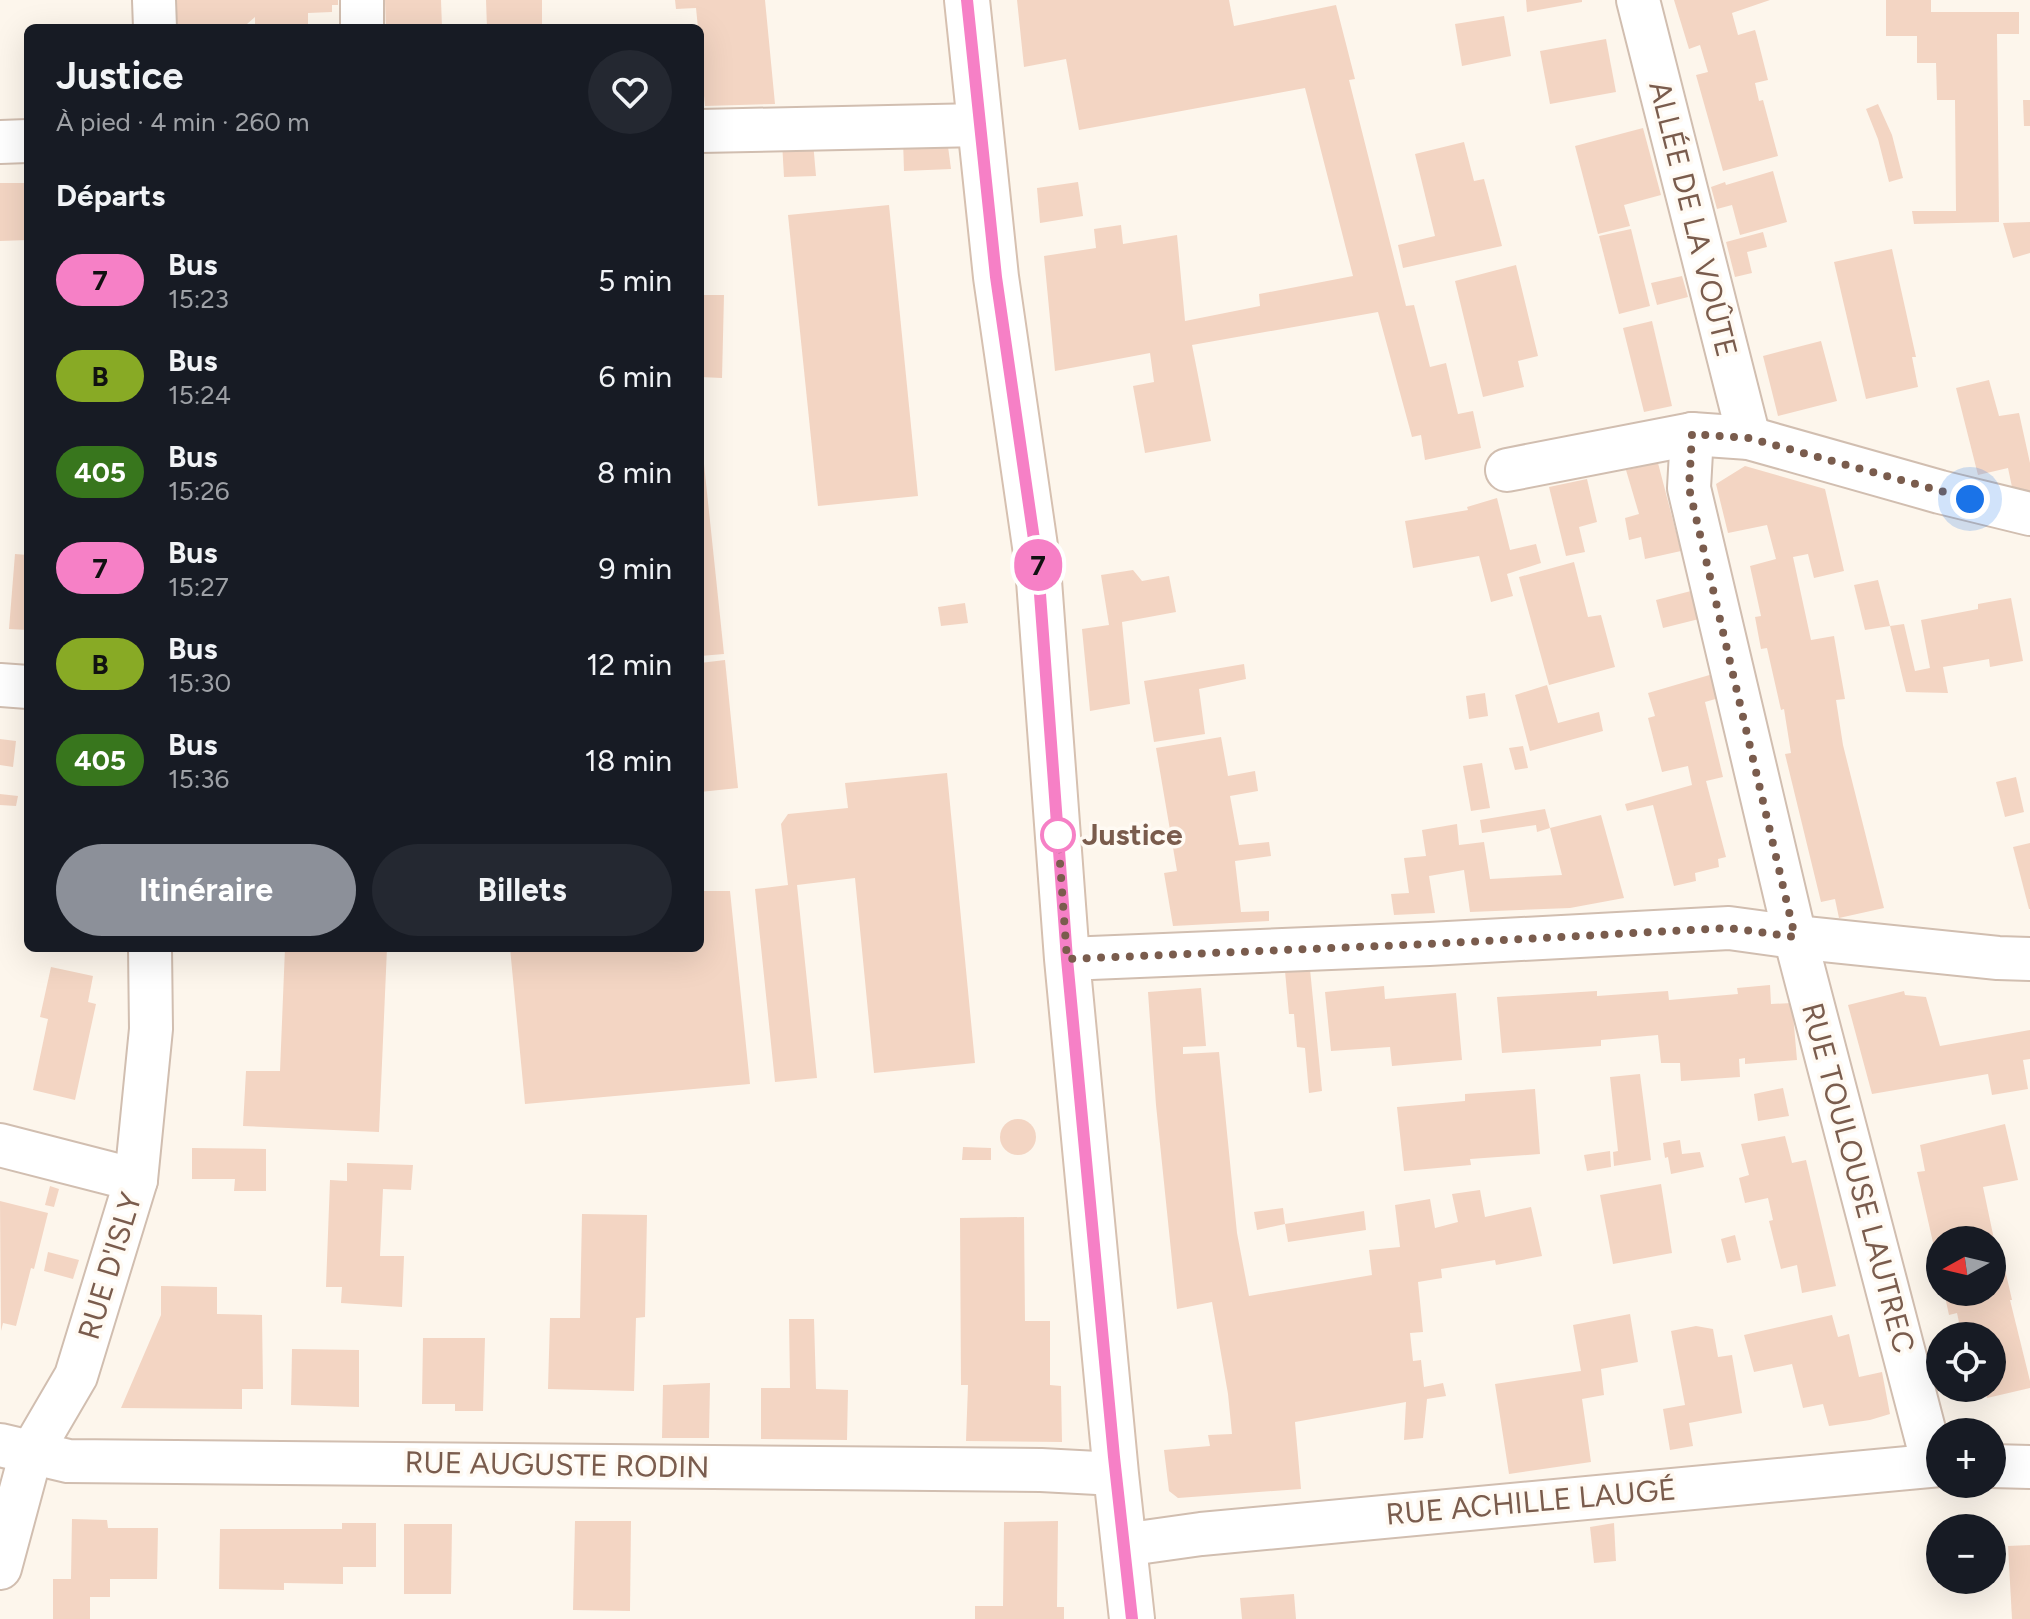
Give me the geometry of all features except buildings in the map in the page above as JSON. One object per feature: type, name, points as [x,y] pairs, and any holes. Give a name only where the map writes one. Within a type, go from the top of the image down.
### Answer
[{"type":"main road","points":[[967,0],[996,277],[1038,567],[1067,959],[1132,1619]]},
{"type":"street","points":[[154,0],[155,24]]},
{"type":"street","points":[[362,0],[362,24]]},
{"type":"street","name":"ALLÉE DE LA VOÛTE","points":[[1638,0],[1749,438]]},
{"type":"street","points":[[704,131],[980,125]]},
{"type":"street","points":[[0,142],[24,141]]},
{"type":"street","points":[[1692,434],[1689,488],[1795,937]]},
{"type":"street","points":[[1507,470],[1692,434],[1749,438],[2030,514]]},
{"type":"street","points":[[0,685],[24,687]]},
{"type":"street","points":[[1067,959],[1729,928],[2030,959]]},
{"type":"street","name":"RUE TOULOUSE LAUTREC","points":[[1795,937],[1926,1427]]},
{"type":"street","name":"RUE D'ISLY","points":[[0,1568],[16,1449],[76,1376],[136,1180],[151,1029],[150,952]]},
{"type":"street","points":[[0,1145],[136,1180]]},
{"type":"street","name":"RUE AUGUSTE RODIN","points":[[16,1449],[68,1461],[1049,1470],[1116,1474]]},
{"type":"street","name":"RUE ACHILLE LAUGÉ","points":[[1123,1545],[1201,1534],[1926,1465]]},
{"type":"street","points":[[2006,1466],[2030,1467]]},
{"type":"bus line","name":"7","points":[[967,0],[996,277],[1038,567],[1067,959],[1132,1619]]},
{"type":"place","name":"Justice","points":[[1058,835]]},
{"type":"route","points":[[1058,835],[1067,959],[1729,928],[1795,937],[1689,488],[1692,434],[1749,438],[1970,499]]}]
